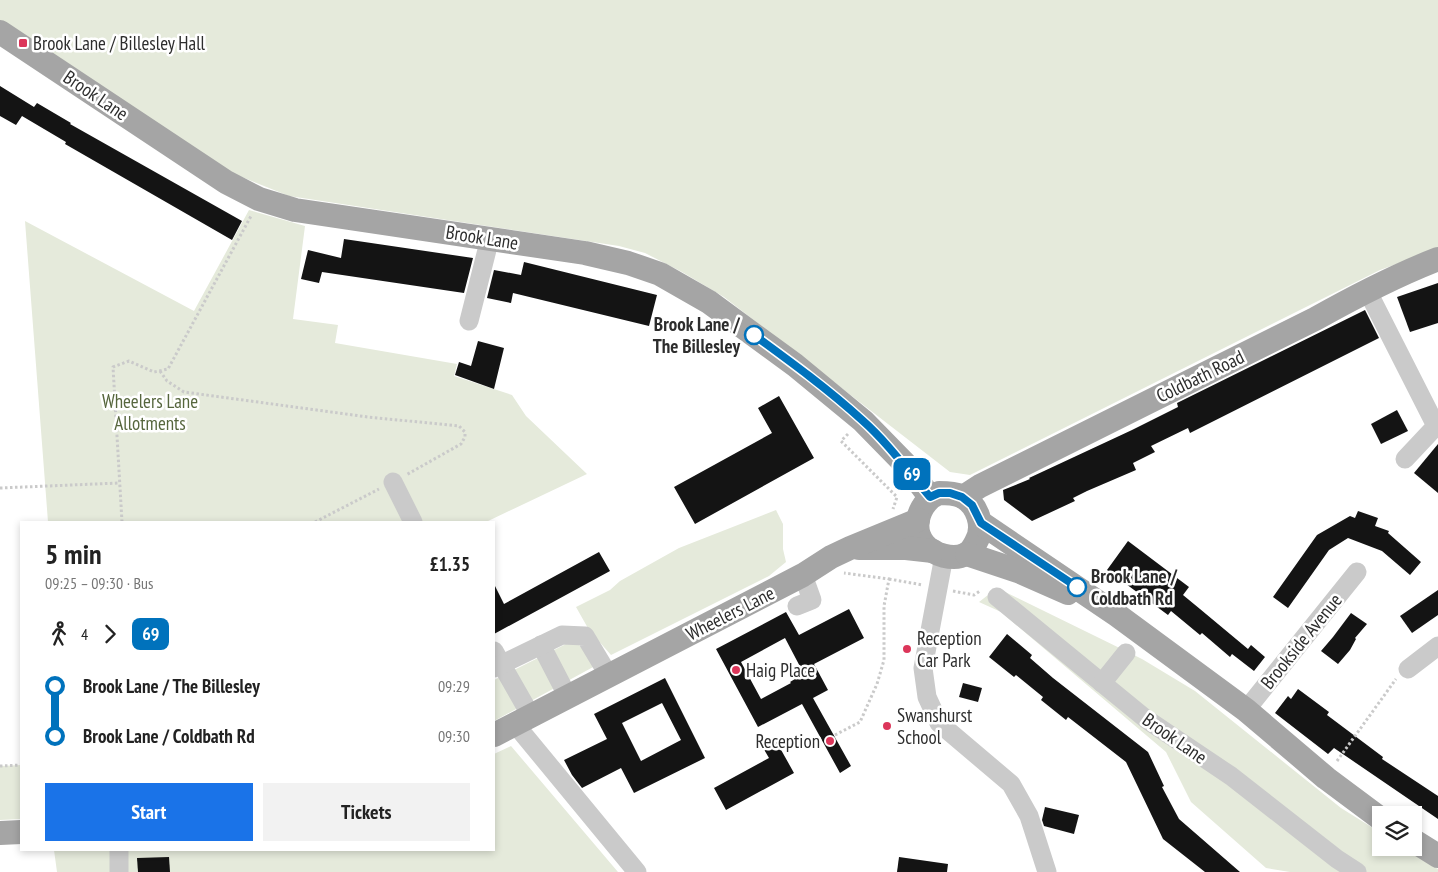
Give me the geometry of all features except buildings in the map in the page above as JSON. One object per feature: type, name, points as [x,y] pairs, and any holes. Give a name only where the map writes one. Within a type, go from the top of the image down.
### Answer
[{"type":"main road","name":"Brook Lane","points":[[0,32],[226,182],[259,199],[295,210],[585,253],[628,263],[660,274],[709,302],[795,365],[863,421],[906,465],[930,497]]},
{"type":"main road","name":"Coldbath Road","points":[[962,497],[980,486],[1315,319],[1367,290],[1438,259]]},
{"type":"main road","points":[[981,523],[980,534],[975,544],[948,554],[924,545],[919,535],[918,520],[921,509],[930,497],[939,493],[950,493],[962,497],[972,505],[981,523],[1117,615],[1246,710],[1326,778],[1372,812]]},
{"type":"main road","name":"Wheelers Lane","points":[[495,734],[803,575],[840,553],[918,520]]},
{"type":"main road","points":[[840,553],[906,548],[948,554],[1018,571],[1117,615]]},
{"type":"main road","points":[[0,833],[20,832]]},
{"type":"main road","points":[[1422,846],[1438,856]]},
{"type":"street","points":[[470,321],[490,238]]},
{"type":"street","points":[[1367,290],[1436,426],[1405,459]]},
{"type":"street","points":[[393,482],[413,521]]},
{"type":"street","points":[[948,554],[923,668],[927,696],[939,722],[1011,784],[1029,816],[1048,872]]},
{"type":"street","name":"Brookside Avenue","points":[[1246,710],[1357,572]]},
{"type":"street","points":[[797,606],[812,600],[803,575]]},
{"type":"street","name":"Brook Lane","points":[[997,597],[1146,719],[1231,776],[1337,859],[1357,872]]},
{"type":"street","points":[[609,676],[585,636],[562,636],[497,661],[523,720],[636,872]]},
{"type":"street","points":[[541,645],[568,697]]},
{"type":"street","points":[[1408,669],[1438,646]]},
{"type":"street","points":[[1102,683],[1126,653]]},
{"type":"street","points":[[119,851],[119,872]]},
{"type":"path","points":[[122,521],[113,367],[129,361],[154,372],[168,369],[204,300],[238,242],[259,199]]},
{"type":"path","points":[[160,371],[167,381],[184,392],[368,417],[459,426],[465,432],[465,437],[461,444],[317,521]]},
{"type":"path","points":[[863,421],[841,441],[896,497],[896,504],[891,512]]},
{"type":"path","points":[[0,488],[119,483]]},
{"type":"path","points":[[834,735],[860,722],[877,684],[884,660],[884,606],[889,579],[840,572],[840,553]]},
{"type":"path","points":[[1326,778],[1394,680],[1408,669]]},
{"type":"path","points":[[0,766],[20,765]]},
{"type":"green space","points":[[0,0],[1438,0],[1438,249],[1380,270],[970,475],[950,472],[724,297],[645,253],[619,246],[289,196],[232,173],[69,64],[0,21]]},
{"type":"green space","name":"Wheelers Lane Allotments","points":[[249,210],[305,226],[293,319],[338,325],[335,343],[457,364],[454,376],[512,395],[526,416],[587,474],[488,521],[48,521],[25,221],[194,311]]},
{"type":"green space","points":[[776,510],[783,524],[783,549],[786,562],[769,576],[611,655],[589,630],[576,607],[610,590],[620,581],[679,548]]},
{"type":"green space","points":[[997,588],[1142,659],[1195,691],[1341,808],[1372,827],[1372,856],[1416,856],[1438,869],[1438,872],[1290,872],[1266,868],[1191,802],[1166,752],[1001,612],[979,602]]},
{"type":"green space","points":[[568,643],[579,645],[594,658],[595,666],[495,720],[495,680]]},
{"type":"green space","points":[[511,746],[618,872],[57,872],[54,851],[495,851],[495,754]]},
{"type":"green space","points":[[20,765],[20,819],[0,820],[0,766]]},
{"type":"bus line","name":"69","points":[[754,335],[795,365],[863,421],[906,465],[930,497],[939,493],[950,493],[962,497],[972,505],[981,523],[1077,587]]},
{"type":"place","name":"Brook Lane / Billesley Hall","points":[[23,43]]},
{"type":"place","name":"Brook Lane / The Billesley","points":[[754,335]]},
{"type":"place","name":"Brook Lane / Coldbath Rd","points":[[1077,587]]},
{"type":"place","name":"Reception Car Park","points":[[907,649]]},
{"type":"place","name":"Haig Place","points":[[736,670]]},
{"type":"place","name":"Swanshurst School","points":[[887,726]]},
{"type":"place","name":"Reception","points":[[830,741]]}]
